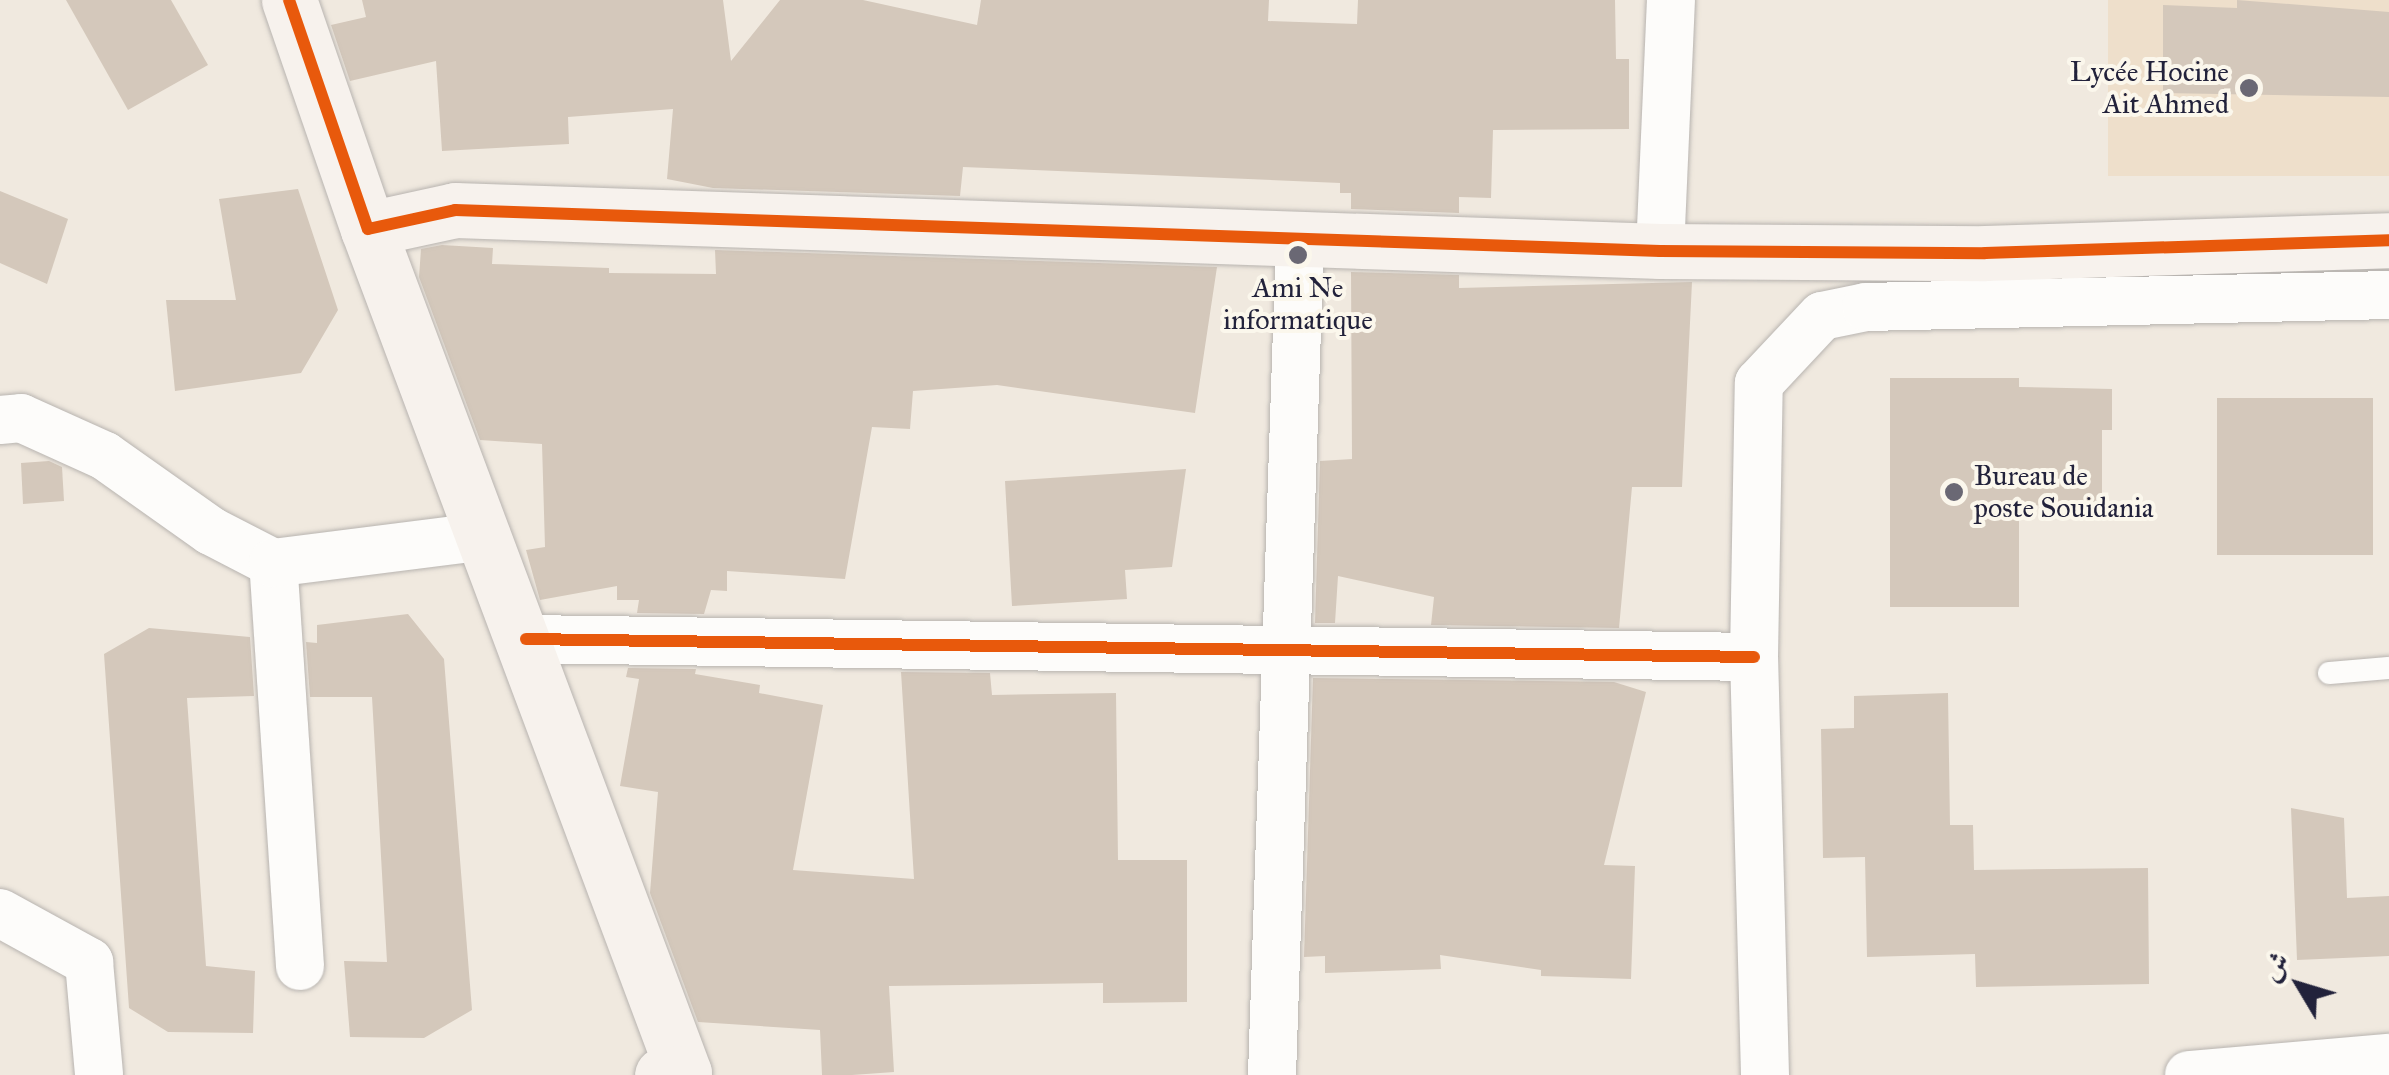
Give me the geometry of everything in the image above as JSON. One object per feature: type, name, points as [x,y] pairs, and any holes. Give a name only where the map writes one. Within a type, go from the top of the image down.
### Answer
[{"type":"street","points":[[289,0],[368,229],[526,639],[677,1074]]},
{"type":"street","points":[[1660,251],[1672,0]]},
{"type":"street","points":[[368,229],[456,210],[1300,242],[1660,251],[1985,253],[2096,244],[2389,240]]},
{"type":"street","points":[[1272,1075],[1300,242]]},
{"type":"street","points":[[1766,1075],[1754,657],[1759,383],[1822,316],[1866,306],[2389,295]]},
{"type":"street","points":[[0,420],[22,418],[106,456],[211,531],[273,563],[486,536]]},
{"type":"street","points":[[273,563],[300,966]]},
{"type":"street","points":[[526,639],[1754,657]]},
{"type":"street","points":[[0,913],[89,962],[99,1075]]},
{"type":"street","points":[[2189,1075],[2389,1058]]},
{"type":"lane","points":[[2330,673],[2389,668]]},
{"type":"shaded area","name":"Lycée Hocine Ait Ahmed","points":[[2108,0],[2389,0],[2389,176],[2108,176]]},
{"type":"building","points":[[66,0],[171,0],[208,65],[128,110]]},
{"type":"building","points":[[362,0],[723,0],[731,61],[780,0],[863,0],[977,25],[981,0],[1269,0],[1268,21],[1357,24],[1358,0],[1615,0],[1616,59],[1629,59],[1629,129],[1493,130],[1491,198],[1459,197],[1459,213],[1351,209],[1351,193],[1340,193],[1340,183],[963,167],[960,196],[713,188],[667,179],[673,109],[568,117],[569,144],[442,151],[436,61],[350,81],[331,25],[366,17]]},
{"type":"building","points":[[2237,0],[2389,12],[2389,97],[2163,93],[2163,5],[2237,8]]},
{"type":"building","points":[[298,189],[338,310],[301,373],[175,391],[166,300],[236,300],[219,199]]},
{"type":"building","points":[[0,191],[68,219],[47,284],[0,263]]},
{"type":"building","points":[[442,245],[493,248],[492,264],[609,268],[609,273],[716,274],[715,250],[1217,267],[1195,413],[997,385],[913,391],[910,429],[872,427],[845,579],[727,571],[727,591],[711,590],[704,614],[637,613],[639,600],[617,600],[617,586],[540,600],[526,550],[545,547],[542,444],[480,440],[419,277],[421,249]]},
{"type":"building","points":[[1351,272],[1459,275],[1459,288],[1692,282],[1682,487],[1632,487],[1619,628],[1431,625],[1434,597],[1338,576],[1335,623],[1315,623],[1320,461],[1352,459]]},
{"type":"building","name":"Bureau de poste Souidania","points":[[1890,378],[2019,378],[2019,387],[2112,389],[2112,430],[2102,430],[2102,507],[2019,505],[2019,607],[1890,607]]},
{"type":"building","points":[[2217,398],[2373,398],[2373,555],[2217,555]]},
{"type":"building","points":[[49,461],[62,467],[64,501],[23,504],[21,463]]},
{"type":"building","points":[[1186,469],[1172,567],[1125,570],[1127,599],[1012,606],[1005,481]]},
{"type":"building","points":[[408,614],[444,659],[472,1010],[424,1038],[350,1037],[344,961],[387,962],[372,697],[310,697],[306,642],[317,643],[317,625]]},
{"type":"building","points":[[149,628],[250,637],[254,696],[187,698],[206,966],[255,971],[253,1033],[168,1032],[129,1008],[104,654]]},
{"type":"building","points":[[628,668],[696,669],[695,674],[760,685],[759,693],[823,705],[793,870],[914,879],[901,672],[990,673],[992,695],[1116,693],[1118,860],[1187,860],[1187,1002],[1103,1003],[1103,983],[889,986],[894,1072],[852,1075],[822,1075],[820,1030],[698,1022],[650,893],[658,792],[620,786],[639,679],[626,677]]},
{"type":"building","points":[[1313,678],[1614,682],[1646,692],[1604,865],[1635,866],[1631,979],[1541,976],[1541,970],[1440,955],[1441,969],[1325,973],[1325,956],[1304,957]]},
{"type":"building","points":[[1948,693],[1950,825],[1973,825],[1974,870],[2148,868],[2149,984],[1976,987],[1975,954],[1867,957],[1865,857],[1823,858],[1821,729],[1854,728],[1854,696]]},
{"type":"building","points":[[2291,808],[2344,818],[2347,898],[2389,896],[2389,956],[2297,960]]},
{"type":"cycle path","points":[[289,0],[368,229],[455,210],[1660,251],[1985,253],[2389,240]]},
{"type":"cycle path","points":[[526,639],[1754,657]]},
{"type":"place","name":"Lycée Hocine Ait Ahmed","points":[[2249,88]]},
{"type":"place","name":"Ami Ne informatique","points":[[1298,255]]},
{"type":"place","name":"Bureau de poste Souidania","points":[[1954,492]]}]
